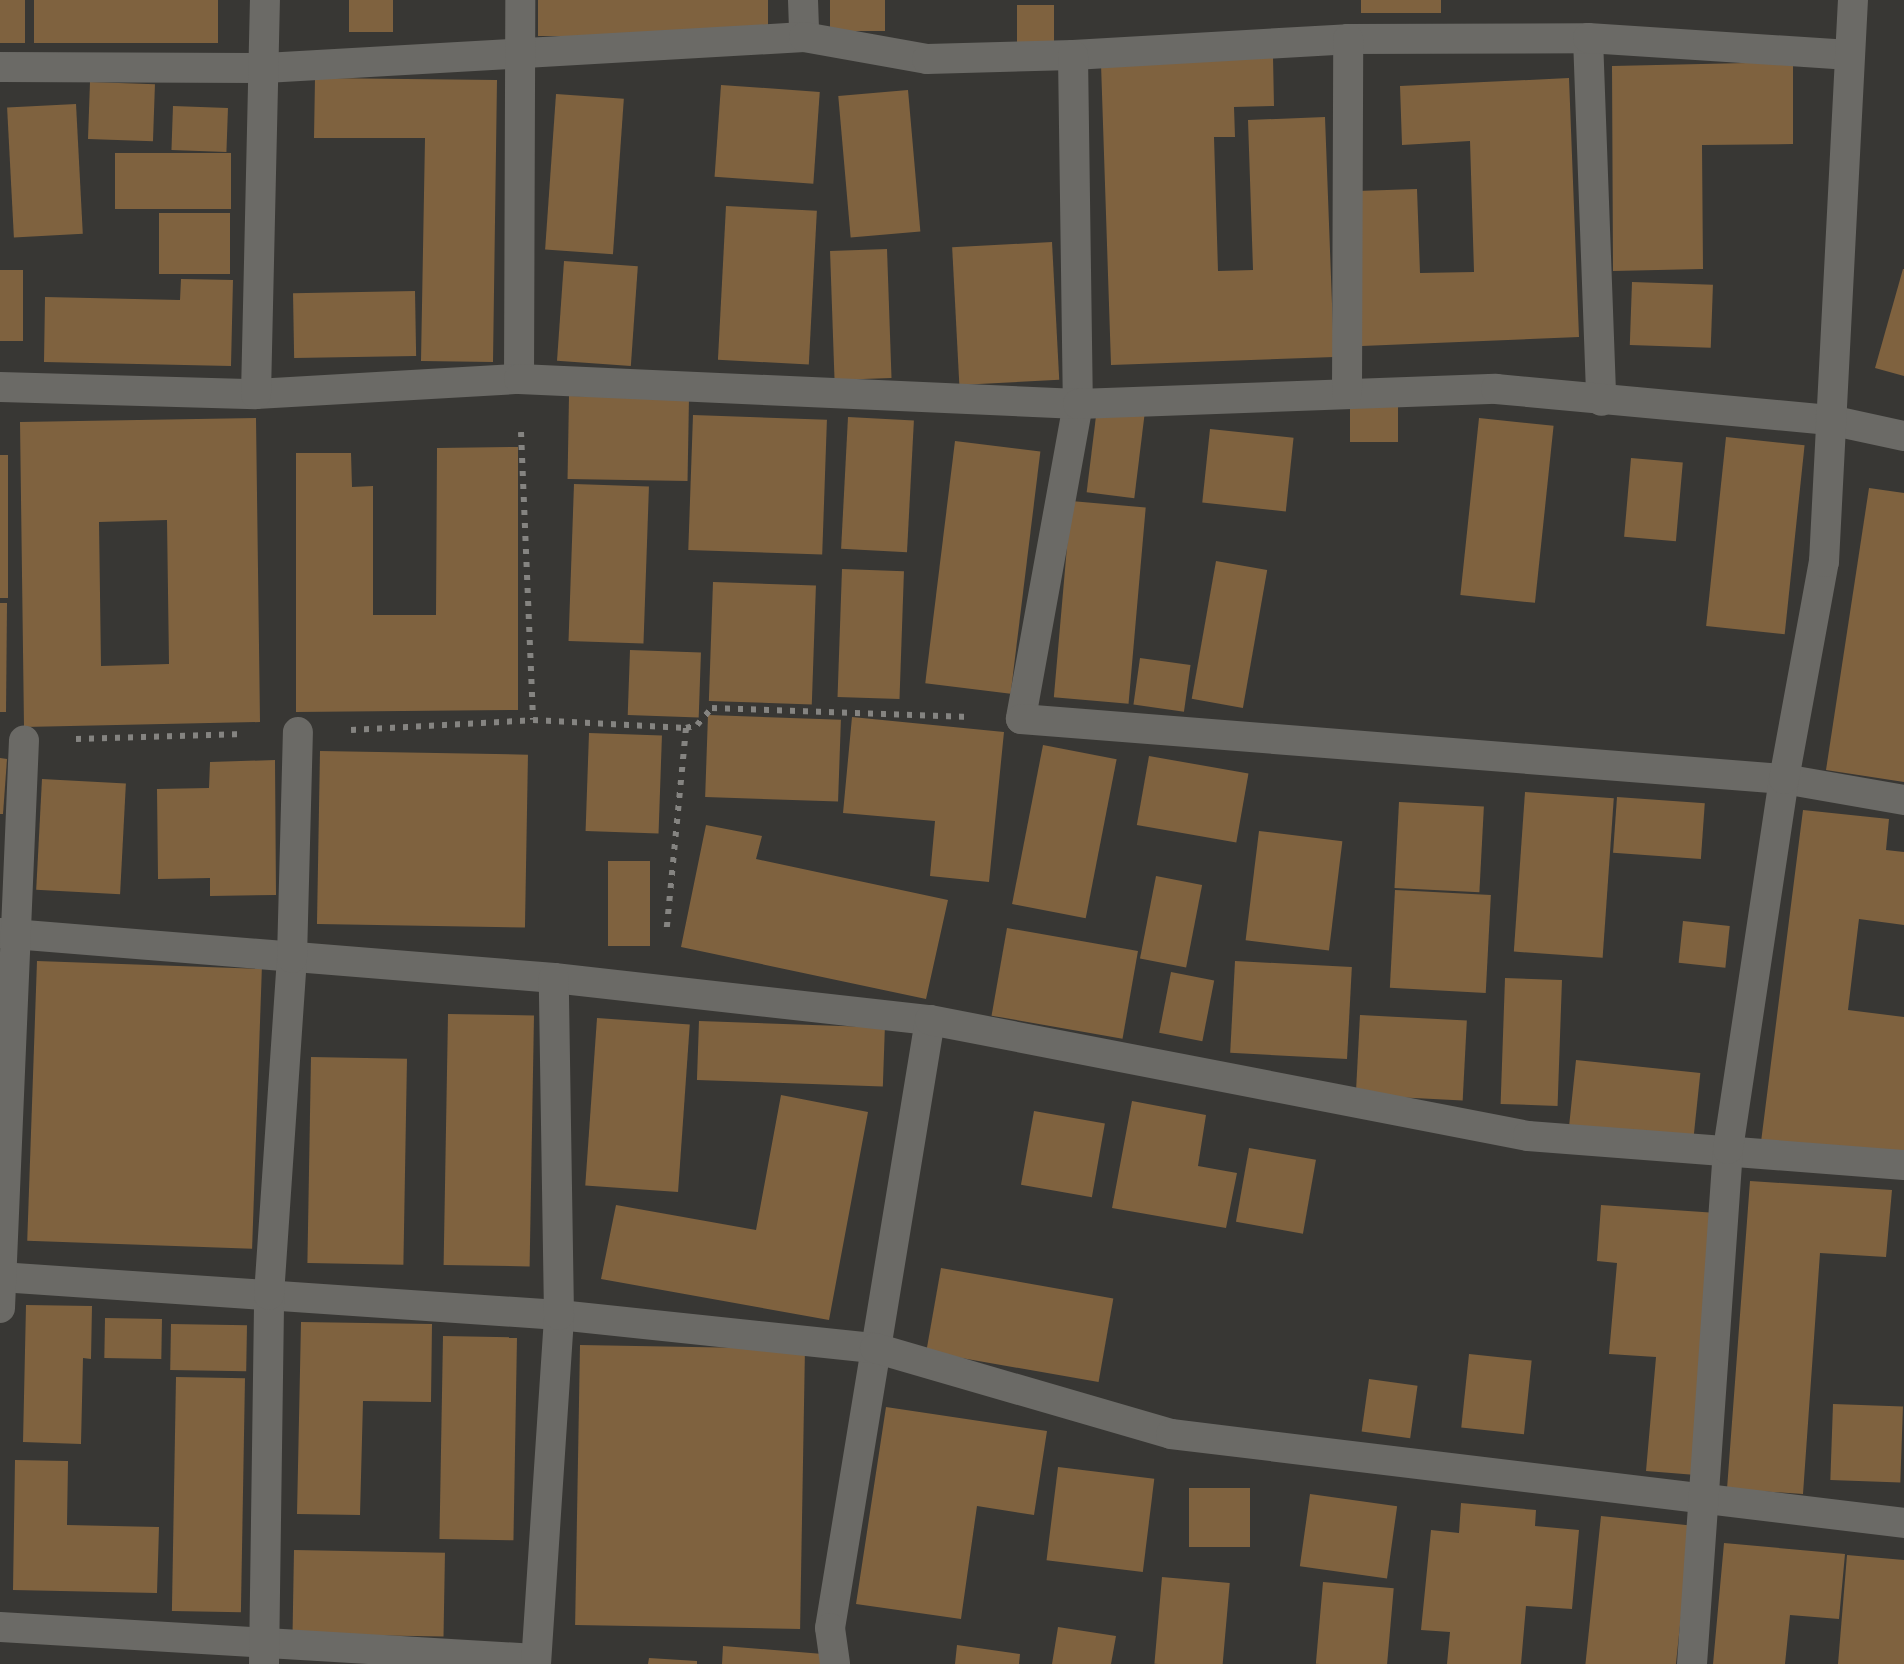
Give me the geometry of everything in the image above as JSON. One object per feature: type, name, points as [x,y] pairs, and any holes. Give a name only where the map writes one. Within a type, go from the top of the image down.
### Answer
[{"type":"street","points":[[256,394],[265,0]]},
{"type":"street","points":[[518,379],[520,0]]},
{"type":"street","points":[[803,0],[804,37]]},
{"type":"street","points":[[1692,1664],[1728,1149],[1784,778],[1824,562],[1853,0]]},
{"type":"street","points":[[0,67],[265,68],[804,37],[928,59],[1348,40],[1588,38],[1848,55]]},
{"type":"street","points":[[1588,38],[1600,401]]},
{"type":"street","points":[[1347,393],[1348,40]]},
{"type":"street","points":[[1073,55],[1078,404],[1021,719],[1784,778],[1904,800]]},
{"type":"street","points":[[0,387],[256,394],[518,379],[1078,404],[1496,389],[1830,420],[1904,436]]},
{"type":"street","points":[[266,1654],[269,1295],[292,958],[298,732]]},
{"type":"street","points":[[0,1308],[9,933],[24,741]]},
{"type":"street","points":[[9,933],[554,978],[930,1020],[1528,1136],[1904,1164]]},
{"type":"street","points":[[0,1627],[266,1654],[536,1662],[559,1316],[554,978]]},
{"type":"street","points":[[835,1664],[830,1628],[930,1020]]},
{"type":"street","points":[[1,1277],[559,1316],[875,1348],[1171,1434],[1904,1523]]},
{"type":"path","points":[[518,379],[533,720]]},
{"type":"path","points":[[24,741],[533,720],[686,728],[697,725],[712,708],[1021,719]]},
{"type":"path","points":[[661,990],[686,728]]},
{"type":"building","points":[[0,0],[25,0],[25,43],[0,43]]},
{"type":"building","points":[[34,0],[218,0],[218,43],[34,43]]},
{"type":"building","points":[[349,0],[393,0],[393,32],[349,32]]},
{"type":"building","points":[[538,0],[768,0],[768,36],[538,36]]},
{"type":"building","points":[[830,0],[885,0],[885,31],[830,31]]},
{"type":"building","points":[[1361,0],[1441,0],[1441,13],[1361,13]]},
{"type":"building","points":[[1017,5],[1054,5],[1054,44],[1017,44]]},
{"type":"building","points":[[1273,57],[1274,106],[1234,107],[1235,137],[1214,137],[1218,271],[1253,270],[1248,120],[1325,117],[1334,357],[1111,365],[1101,64]]},
{"type":"building","points":[[1793,62],[1793,144],[1702,145],[1703,269],[1613,271],[1612,66]]},
{"type":"building","points":[[315,78],[497,80],[493,362],[421,361],[425,138],[314,138]]},
{"type":"building","points":[[1569,78],[1579,337],[1362,346],[1357,191],[1417,189],[1420,273],[1474,272],[1470,141],[1402,145],[1400,86]]},
{"type":"building","points":[[90,82],[155,84],[153,141],[88,139]]},
{"type":"building","points":[[721,85],[820,92],[813,184],[715,177]]},
{"type":"building","points":[[908,90],[920,231],[851,238],[838,96]]},
{"type":"building","points":[[556,94],[624,99],[613,254],[545,250]]},
{"type":"building","points":[[76,104],[83,234],[14,237],[7,108]]},
{"type":"building","points":[[173,106],[228,108],[226,152],[171,150]]},
{"type":"building","points":[[115,153],[231,153],[231,209],[115,209]]},
{"type":"building","points":[[726,206],[817,211],[809,365],[718,360]]},
{"type":"building","points":[[159,213],[230,213],[230,274],[159,274]]},
{"type":"building","points":[[1052,242],[1059,380],[959,385],[952,247]]},
{"type":"building","points":[[887,249],[892,378],[835,380],[830,251]]},
{"type":"building","points":[[564,261],[638,266],[631,366],[557,361]]},
{"type":"building","points":[[1904,269],[1904,376],[1875,368]]},
{"type":"building","points":[[0,270],[23,270],[23,341],[0,341]]},
{"type":"building","points":[[181,279],[233,280],[231,366],[44,362],[45,297],[180,300]]},
{"type":"building","points":[[1632,282],[1713,285],[1711,348],[1630,345]]},
{"type":"building","points":[[415,291],[416,356],[294,358],[293,293]]},
{"type":"building","points":[[569,396],[689,398],[688,481],[568,479]]},
{"type":"building","points":[[1350,405],[1398,405],[1398,442],[1350,442]]},
{"type":"building","points":[[1097,408],[1145,414],[1134,498],[1087,492]]},
{"type":"building","points":[[693,415],[827,420],[822,555],[688,550]]},
{"type":"building","points":[[848,417],[914,420],[907,552],[841,549]]},
{"type":"building","points":[[256,418],[260,722],[24,727],[20,422]],"holes":[[[167,520],[169,664],[101,666],[99,522]]]},
{"type":"building","points":[[1479,418],[1554,426],[1535,603],[1460,595]]},
{"type":"building","points":[[1210,429],[1294,438],[1286,511],[1202,503]]},
{"type":"building","points":[[1726,437],[1805,445],[1785,634],[1706,626]]},
{"type":"building","points":[[955,441],[1040,451],[1011,694],[925,683]]},
{"type":"building","points":[[518,447],[518,710],[296,712],[296,453],[351,453],[352,487],[373,486],[373,615],[436,615],[437,448]]},
{"type":"building","points":[[0,455],[8,455],[8,598],[0,598]]},
{"type":"building","points":[[1631,458],[1683,463],[1676,541],[1624,537]]},
{"type":"building","points":[[574,484],[649,487],[643,644],[569,641]]},
{"type":"building","points":[[1869,488],[1904,493],[1904,782],[1826,770]]},
{"type":"building","points":[[1071,501],[1146,508],[1129,704],[1054,697]]},
{"type":"building","points":[[1216,561],[1267,570],[1243,708],[1192,699]]},
{"type":"building","points":[[842,569],[904,571],[899,699],[838,697]]},
{"type":"building","points":[[713,582],[816,586],[812,705],[709,701]]},
{"type":"building","points":[[0,603],[7,603],[6,712],[0,712]]},
{"type":"building","points":[[630,650],[701,652],[699,717],[628,715]]},
{"type":"building","points":[[1140,658],[1191,665],[1184,712],[1133,705]]},
{"type":"building","points":[[708,715],[841,720],[838,802],[705,797]]},
{"type":"building","points":[[852,717],[1004,732],[989,882],[930,876],[935,821],[843,813]]},
{"type":"building","points":[[589,733],[662,736],[659,833],[586,831]]},
{"type":"building","points":[[1043,745],[1117,759],[1086,918],[1012,904]]},
{"type":"building","points":[[320,751],[528,755],[525,928],[317,924]]},
{"type":"building","points":[[1149,756],[1248,774],[1236,842],[1137,825]]},
{"type":"building","points":[[0,758],[7,759],[3,814],[0,814]]},
{"type":"building","points":[[275,760],[276,895],[210,896],[210,878],[158,879],[157,789],[209,788],[210,762]]},
{"type":"building","points":[[42,779],[126,783],[120,894],[36,890]]},
{"type":"building","points":[[1525,792],[1614,798],[1603,958],[1514,952]]},
{"type":"building","points":[[1617,797],[1705,803],[1701,859],[1613,853]]},
{"type":"building","points":[[1399,802],[1484,806],[1479,892],[1394,888]]},
{"type":"building","points":[[1803,810],[1889,819],[1886,850],[1904,852],[1904,925],[1859,919],[1848,1010],[1904,1017],[1904,1159],[1761,1142]]},
{"type":"building","points":[[706,825],[762,836],[756,859],[948,900],[926,999],[681,947]]},
{"type":"building","points":[[1259,831],[1342,841],[1329,950],[1246,940]]},
{"type":"building","points":[[608,861],[650,861],[650,946],[608,946]]},
{"type":"building","points":[[1156,876],[1202,885],[1186,967],[1140,958]]},
{"type":"building","points":[[1395,890],[1491,895],[1486,993],[1390,988]]},
{"type":"building","points":[[1683,921],[1730,926],[1725,968],[1679,963]]},
{"type":"building","points":[[1007,928],[1138,951],[1123,1039],[992,1016]]},
{"type":"building","points":[[37,961],[262,969],[252,1249],[27,1241]]},
{"type":"building","points":[[1235,961],[1352,967],[1347,1059],[1230,1053]]},
{"type":"building","points":[[1171,972],[1214,980],[1202,1041],[1159,1033]]},
{"type":"building","points":[[1505,978],[1562,980],[1558,1106],[1501,1104]]},
{"type":"building","points":[[448,1014],[534,1016],[530,1266],[444,1265]]},
{"type":"building","points":[[1360,1015],[1467,1021],[1463,1100],[1356,1095]]},
{"type":"building","points":[[597,1018],[690,1024],[678,1192],[585,1186]]},
{"type":"building","points":[[699,1021],[885,1027],[883,1086],[697,1080]]},
{"type":"building","points":[[311,1057],[407,1059],[403,1265],[307,1263]]},
{"type":"building","points":[[1576,1060],[1700,1073],[1694,1138],[1569,1125]]},
{"type":"building","points":[[781,1095],[868,1112],[829,1320],[601,1279],[616,1205],[756,1230]]},
{"type":"building","points":[[1132,1101],[1206,1115],[1198,1166],[1237,1173],[1226,1228],[1112,1208]]},
{"type":"building","points":[[1034,1111],[1105,1124],[1092,1197],[1021,1185]]},
{"type":"building","points":[[1249,1148],[1316,1160],[1303,1234],[1236,1222]]},
{"type":"building","points":[[1750,1181],[1892,1190],[1886,1257],[1820,1253],[1803,1494],[1727,1489]]},
{"type":"building","points":[[1601,1205],[1717,1213],[1696,1475],[1646,1471],[1656,1357],[1609,1354],[1617,1263],[1597,1261]]},
{"type":"building","points":[[941,1268],[1113,1298],[1099,1382],[926,1352]]},
{"type":"building","points":[[26,1305],[92,1306],[91,1359],[83,1358],[81,1444],[23,1442]]},
{"type":"building","points":[[105,1318],[162,1319],[161,1359],[104,1358]]},
{"type":"building","points":[[301,1322],[432,1324],[431,1402],[363,1401],[360,1515],[297,1514]]},
{"type":"building","points":[[171,1324],[247,1325],[246,1371],[170,1370]]},
{"type":"building","points":[[443,1336],[517,1337],[513,1540],[439,1539]]},
{"type":"building","points":[[580,1345],[805,1349],[800,1629],[575,1625]]},
{"type":"building","points":[[1469,1354],[1532,1361],[1524,1434],[1461,1428]]},
{"type":"building","points":[[176,1377],[245,1378],[241,1612],[172,1611]]},
{"type":"building","points":[[1369,1379],[1418,1386],[1410,1438],[1362,1431]]},
{"type":"building","points":[[1833,1404],[1903,1406],[1900,1482],[1830,1480]]},
{"type":"building","points":[[886,1407],[1047,1431],[1034,1515],[977,1506],[961,1619],[856,1604]]},
{"type":"building","points":[[15,1460],[68,1461],[67,1525],[159,1527],[157,1593],[13,1590]]},
{"type":"building","points":[[1058,1467],[1154,1479],[1143,1572],[1047,1560]]},
{"type":"building","points":[[1189,1488],[1250,1488],[1250,1547],[1189,1547]]},
{"type":"building","points":[[1310,1494],[1397,1506],[1387,1579],[1300,1566]]},
{"type":"building","points":[[1461,1503],[1536,1510],[1535,1526],[1579,1530],[1572,1609],[1526,1606],[1521,1664],[1447,1664],[1450,1632],[1421,1630],[1431,1530],[1459,1533]]},
{"type":"building","points":[[1601,1516],[1691,1525],[1676,1664],[1585,1664]]},
{"type":"building","points":[[1724,1543],[1845,1554],[1839,1619],[1790,1615],[1785,1664],[1713,1664]]},
{"type":"building","points":[[294,1550],[445,1553],[444,1637],[293,1634]]},
{"type":"building","points":[[1847,1555],[1904,1560],[1904,1664],[1838,1664]]},
{"type":"building","points":[[1162,1577],[1230,1583],[1223,1664],[1154,1664]]},
{"type":"building","points":[[1323,1582],[1394,1588],[1387,1664],[1316,1664]]},
{"type":"building","points":[[1058,1627],[1116,1636],[1111,1664],[1052,1664]]},
{"type":"building","points":[[957,1645],[1020,1654],[1019,1664],[955,1664]]},
{"type":"building","points":[[723,1646],[823,1654],[822,1664],[722,1664]]},
{"type":"building","points":[[649,1658],[697,1661],[697,1664],[648,1664]]}]
